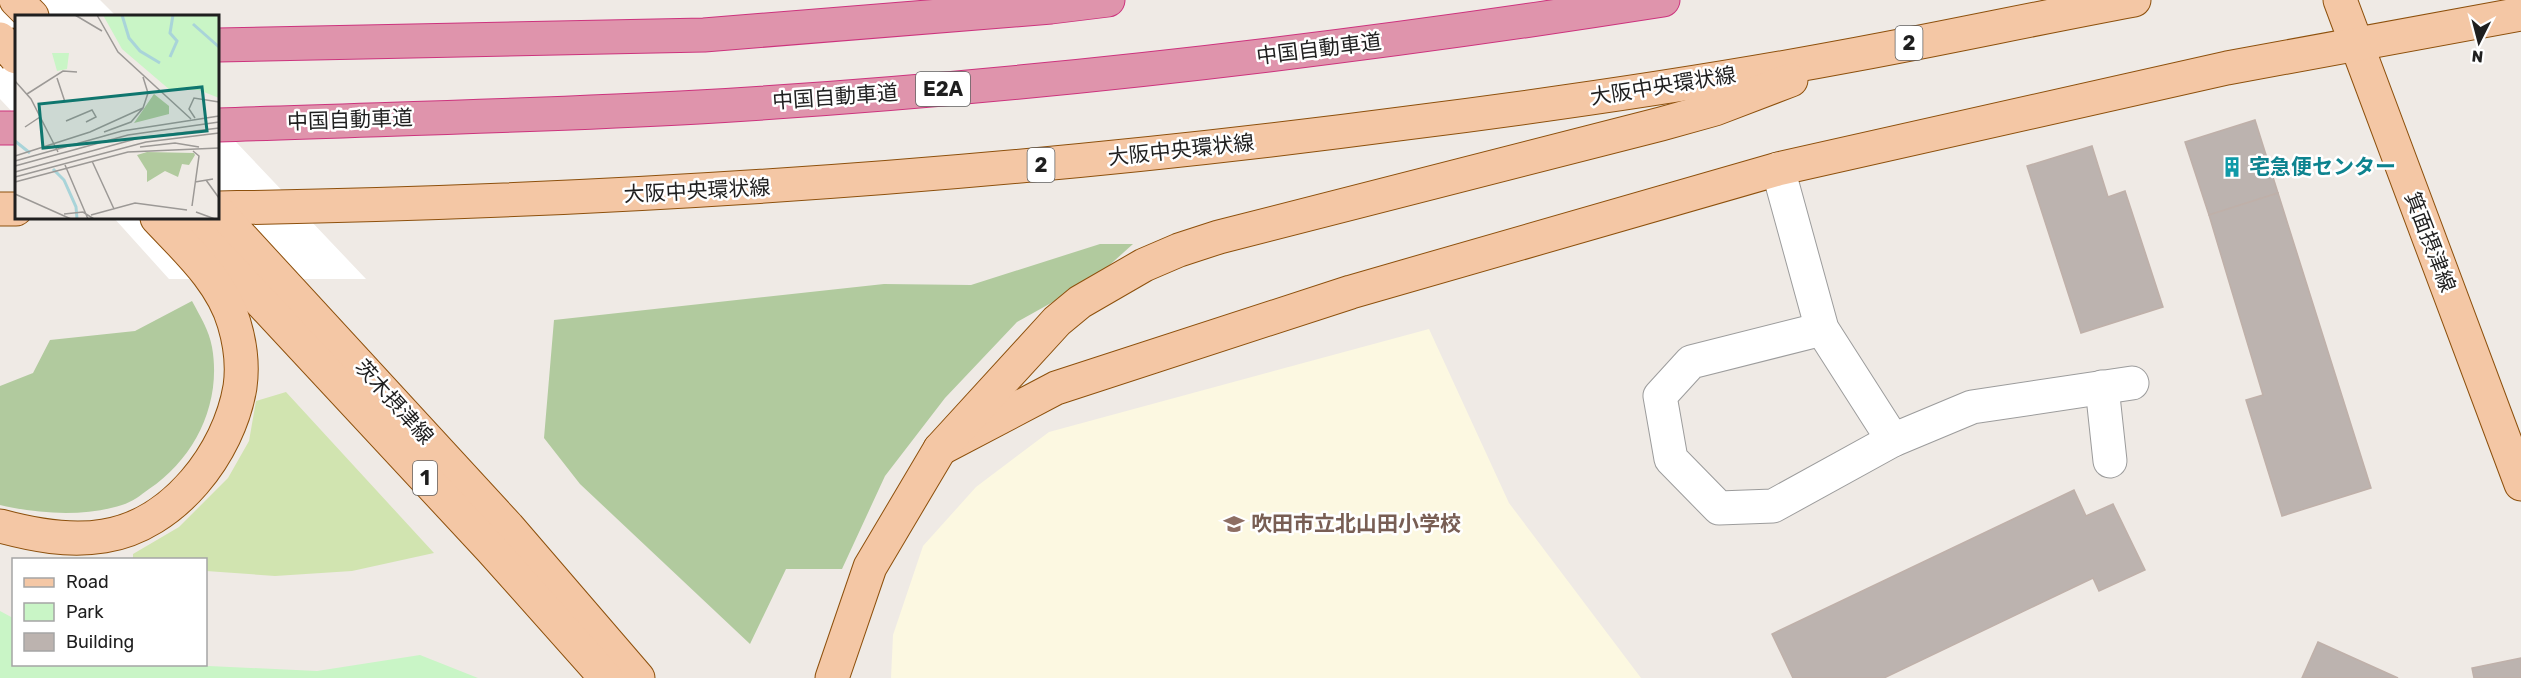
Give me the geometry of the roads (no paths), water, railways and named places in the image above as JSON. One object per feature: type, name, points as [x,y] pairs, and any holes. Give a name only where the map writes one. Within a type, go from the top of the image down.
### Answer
[{"type":"highway","points":[[219,45],[704,35],[1051,7],[1108,0]]},
{"type":"highway","name":"中国自動車道","points":[[219,125],[517,116],[699,107],[1021,82],[1327,49],[1663,0]]},
{"type":"highway","points":[[0,41],[15,44]]},
{"type":"main road","points":[[16,0],[31,15]]},
{"type":"main road","name":"大阪中央環状線","points":[[219,210],[541,199],[759,188],[1006,168],[1411,123],[1658,87],[1857,54],[2134,0]]},
{"type":"main road","name":"箕面摂津線","points":[[2340,0],[2358,43],[2383,120],[2520,480]]},
{"type":"main road","points":[[940,449],[1056,388],[1351,292],[1778,169],[2228,68],[2521,14]]},
{"type":"main road","points":[[0,41],[15,56]]},
{"type":"main road","points":[[832,678],[870,567],[940,449],[1057,321],[1072,308],[1144,265],[1179,250],[1247,229],[1715,109],[1857,54]]},
{"type":"main road","name":"茨木摂津線","points":[[219,211],[508,527],[638,678]]},
{"type":"main road","points":[[0,526],[51,537],[105,536],[143,522],[168,506],[202,474],[212,459],[234,414],[241,369],[234,323],[225,299],[226,279],[158,219]]},
{"type":"main road","name":"茨木摂津線","points":[[184,219],[226,279],[490,549],[606,678]]},
{"type":"street","points":[[1778,169],[1822,329],[1893,440]]},
{"type":"street","points":[[1822,329],[1691,362],[1660,396],[1671,459],[1719,508],[1773,506],[1893,440],[1972,406],[2117,385],[2110,461]]},
{"type":"place","name":"宅急便センター","points":[[2232,167]]},
{"type":"place","name":"吹田市立北山田小学校","points":[[1234,524]]}]
